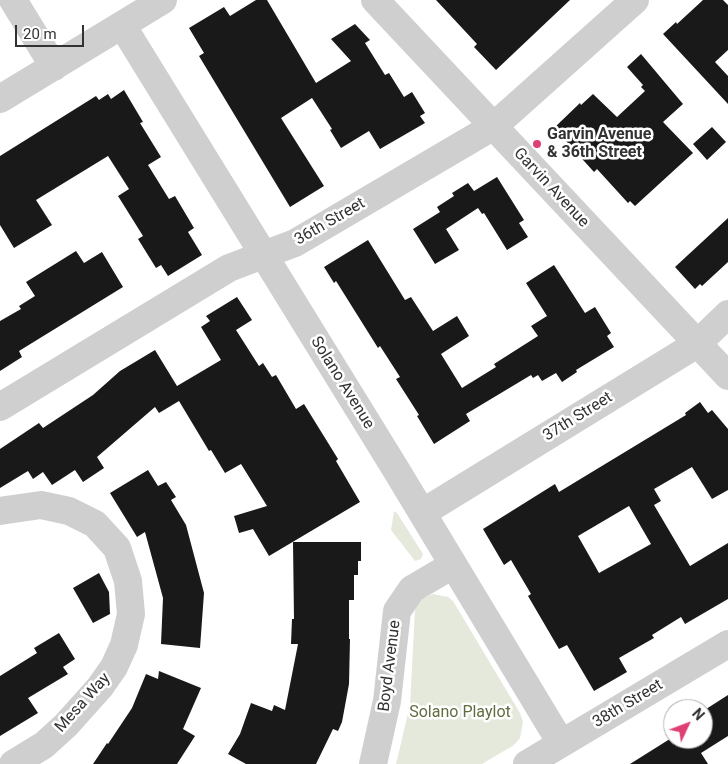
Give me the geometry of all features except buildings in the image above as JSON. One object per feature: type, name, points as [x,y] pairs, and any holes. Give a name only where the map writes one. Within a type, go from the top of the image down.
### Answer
[{"type":"street","points":[[13,0],[54,67]]},
{"type":"street","points":[[0,99],[163,0]]},
{"type":"street","name":"Garvin Avenue","points":[[375,0],[728,376]]},
{"type":"street","name":"36th Street","points":[[0,407],[229,268],[295,242],[494,126],[634,0]]},
{"type":"street","name":"Solano Avenue","points":[[122,25],[561,743]]},
{"type":"street","name":"37th Street","points":[[422,513],[697,344],[728,314]]},
{"type":"street","name":"Mesa Way","points":[[0,511],[41,505],[69,510],[94,524],[117,548],[128,581],[131,614],[124,645],[114,668],[100,687],[66,725],[44,745],[12,764]]},
{"type":"street","name":"Boyd Avenue","points":[[373,764],[388,693],[397,611],[412,589],[453,565]]},
{"type":"street","name":"38th Street","points":[[527,764],[728,644]]},
{"type":"green space","points":[[394,511],[423,554],[421,559],[415,561],[391,530]]},
{"type":"green space","name":"Solano Playlot","points":[[433,594],[448,597],[453,601],[520,713],[523,722],[520,738],[514,745],[482,764],[396,764],[410,705],[415,610],[423,598]]},
{"type":"place","name":"Garvin Avenue & 36th Street","points":[[537,144]]}]
